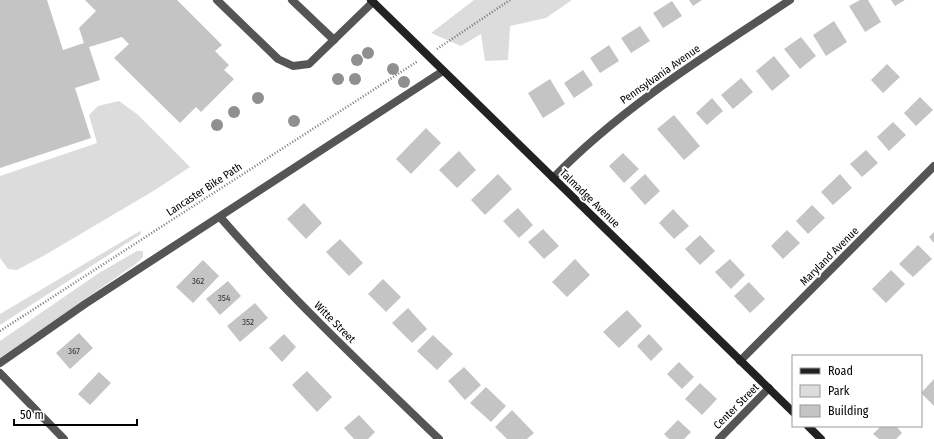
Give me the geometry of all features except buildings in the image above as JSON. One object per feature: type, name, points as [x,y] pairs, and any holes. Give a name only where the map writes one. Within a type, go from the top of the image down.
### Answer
[{"type":"street","points":[[217,0],[278,59],[293,66],[309,64],[372,1]]},
{"type":"street","points":[[292,0],[334,40]]},
{"type":"street","name":"Pennsylvania Avenue","points":[[553,178],[612,122],[660,86],[790,0]]},
{"type":"street","name":"Talmadge Avenue","points":[[372,1],[792,411]]},
{"type":"street","points":[[0,363],[85,304],[443,71]]},
{"type":"street","name":"Maryland Avenue","points":[[740,361],[934,166]]},
{"type":"street","name":"Witte Street","points":[[220,217],[254,256],[318,321],[439,439]]},
{"type":"street","points":[[0,373],[64,439]]},
{"type":"street","name":"Center Street","points":[[719,439],[769,388]]},
{"type":"street","points":[[809,427],[821,439]]},
{"type":"path","points":[[437,49],[510,0]]},
{"type":"path","name":"Lancaster Bike Path","points":[[0,331],[417,61]]},
{"type":"green space","points":[[474,0],[572,0],[546,18],[510,26],[508,60],[485,61],[481,34],[461,46],[431,33]]},
{"type":"green space","points":[[119,101],[137,114],[190,167],[155,190],[45,255],[17,270],[8,269],[0,258],[0,176],[97,143],[89,115],[98,106]]},
{"type":"green space","points":[[140,231],[141,234],[0,325],[0,314]]},
{"type":"green space","points":[[137,251],[143,251],[143,257],[137,263],[0,358],[0,341],[99,273]]}]
